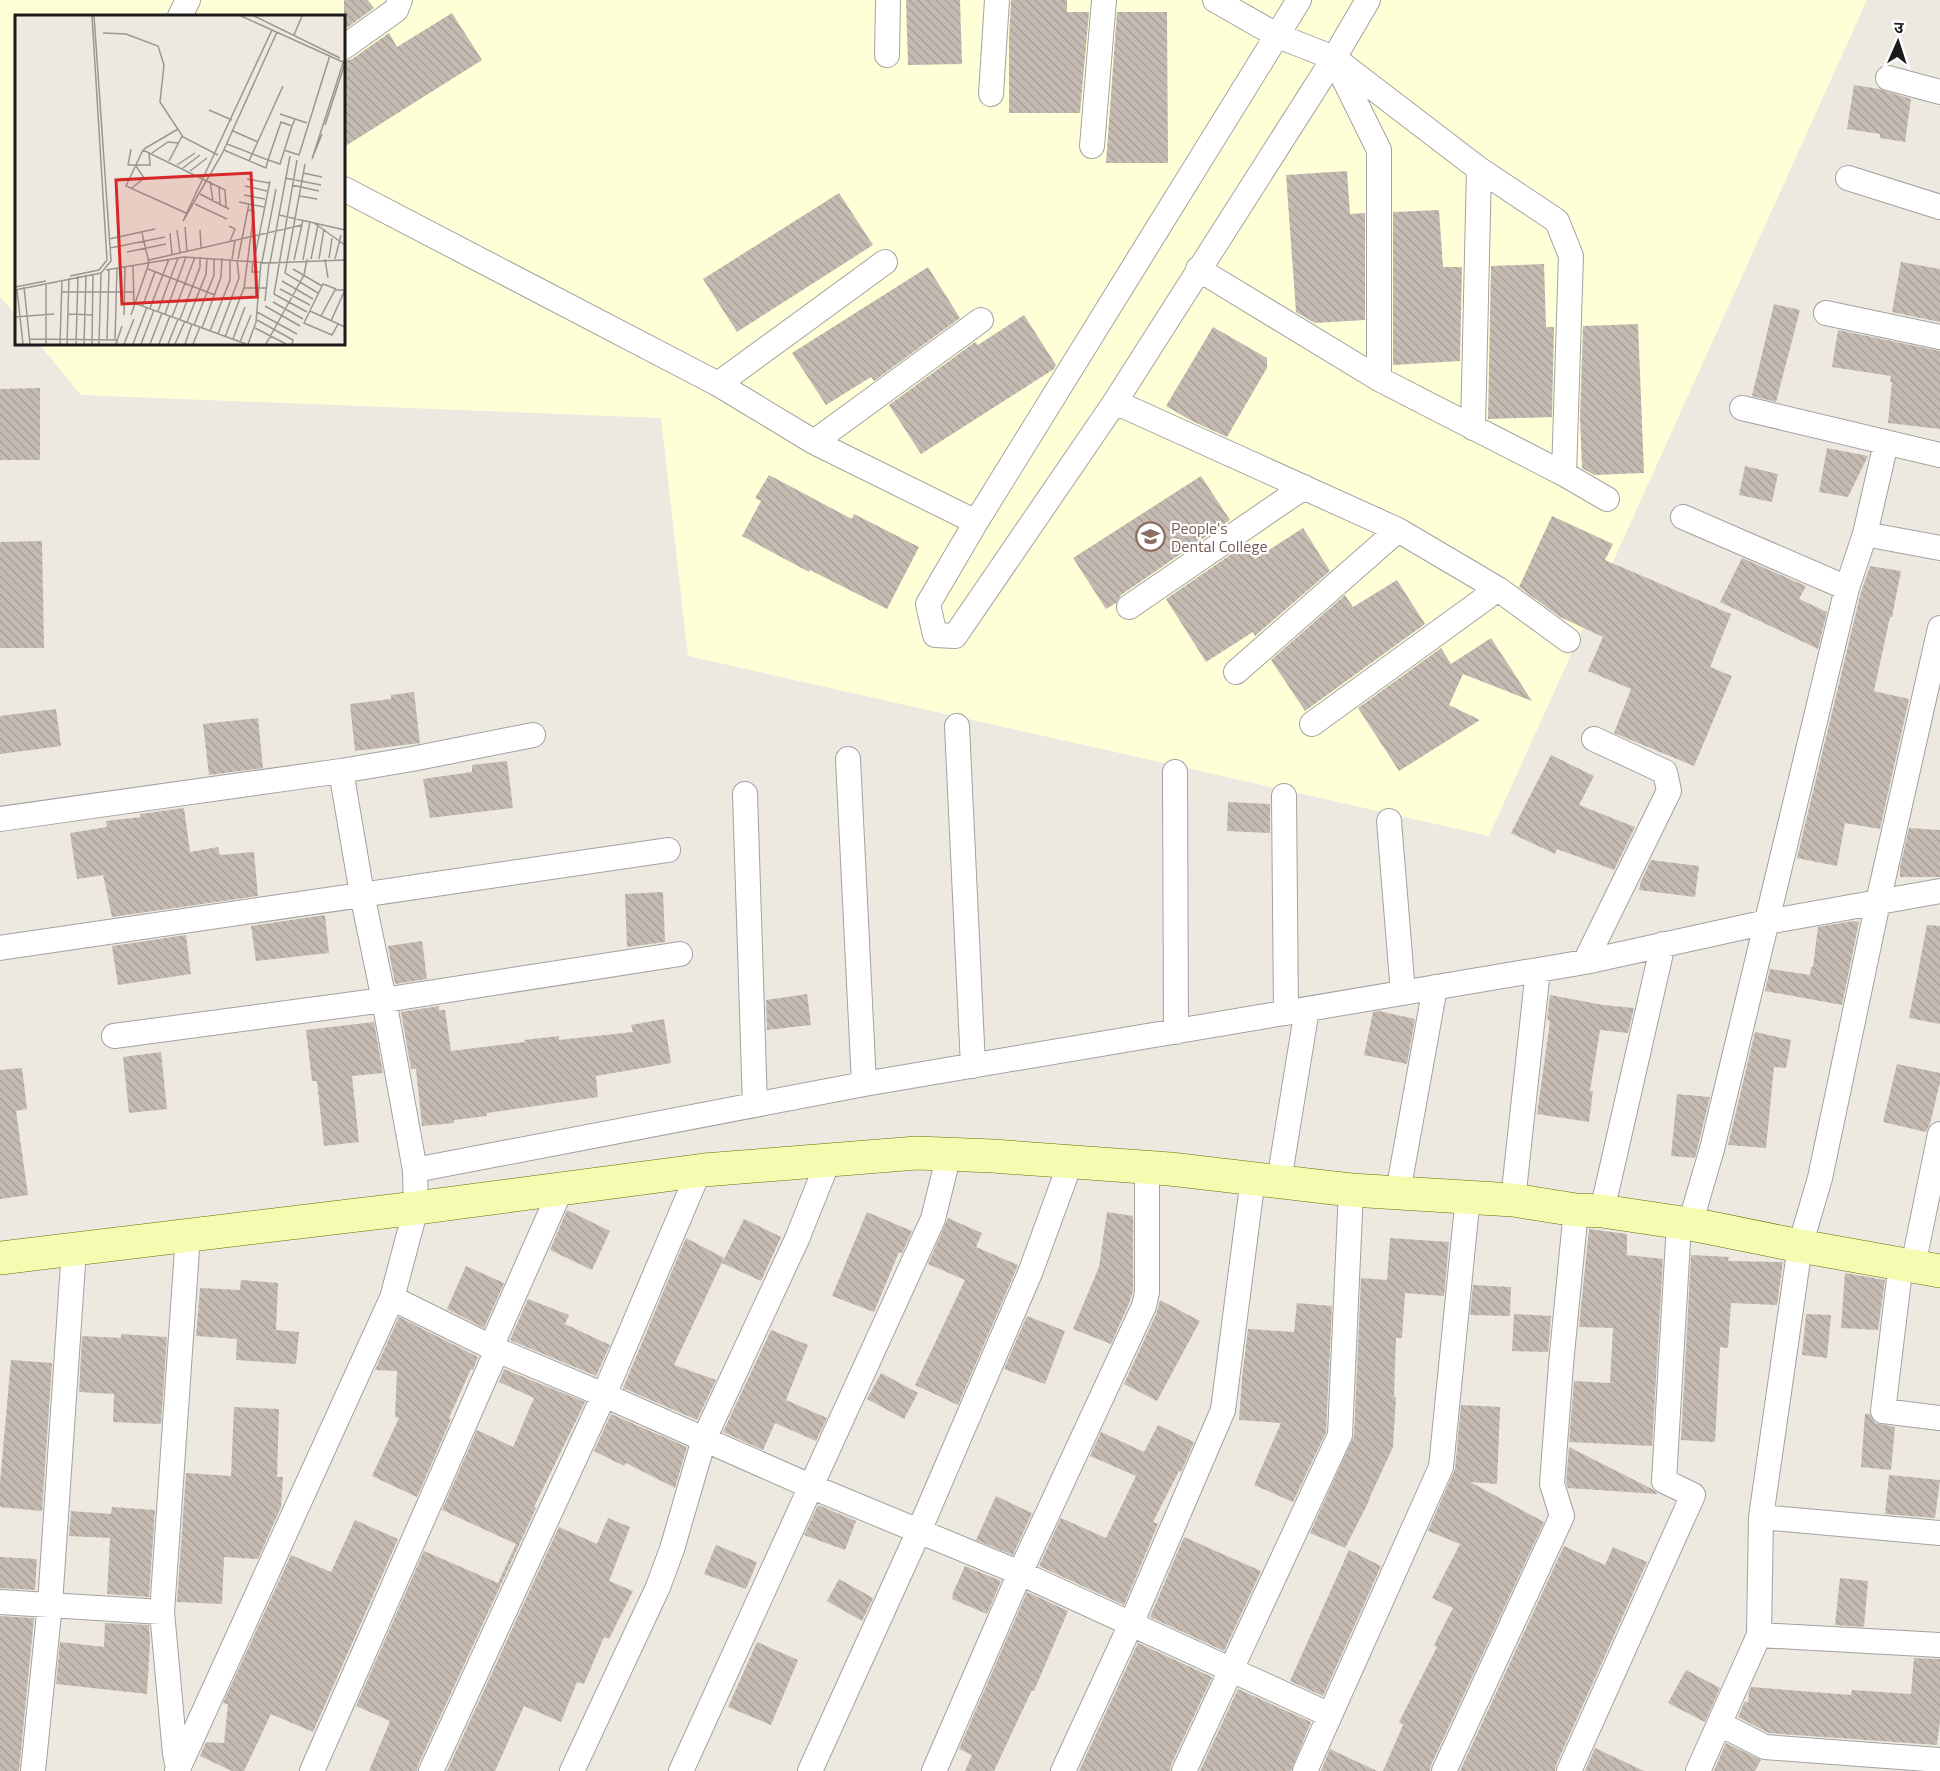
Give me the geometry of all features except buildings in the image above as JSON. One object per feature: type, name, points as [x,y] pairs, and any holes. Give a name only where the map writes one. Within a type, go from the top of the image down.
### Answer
[{"type":"street","points":[[180,15],[188,0]]},
{"type":"street","points":[[345,47],[396,10],[400,0]]},
{"type":"street","points":[[887,55],[888,0]]},
{"type":"street","points":[[991,94],[997,0]]},
{"type":"street","points":[[1092,146],[1104,0]]},
{"type":"street","points":[[1215,0],[1278,36],[1334,58],[1479,169],[1557,221],[1570,256],[1564,474]]},
{"type":"street","points":[[1299,0],[976,522],[928,604],[935,635],[955,636],[1115,402],[1334,58],[1368,0]]},
{"type":"street","points":[[1334,58],[1378,150],[1379,379]]},
{"type":"street","points":[[1888,78],[1940,92]]},
{"type":"street","points":[[1473,428],[1479,169]]},
{"type":"street","points":[[1848,178],[1940,207]]},
{"type":"street","points":[[345,190],[718,384],[814,442],[976,522]]},
{"type":"street","points":[[718,384],[885,262]]},
{"type":"street","points":[[1198,269],[1379,379],[1564,474],[1607,499]]},
{"type":"street","points":[[1826,313],[1940,337]]},
{"type":"street","points":[[814,442],[981,320]]},
{"type":"street","points":[[1115,402],[1398,530],[1498,589],[1568,640]]},
{"type":"street","points":[[1742,408],[1940,455]]},
{"type":"street","points":[[1569,1771],[1693,1495],[1664,1481],[1684,1223],[1712,1149],[1847,588],[1865,534],[1886,443]]},
{"type":"street","points":[[1129,607],[1304,487]]},
{"type":"street","points":[[1683,517],[1847,588]]},
{"type":"street","points":[[1236,672],[1398,530]]},
{"type":"street","points":[[1865,534],[1940,548]]},
{"type":"street","points":[[1312,724],[1498,589]]},
{"type":"street","points":[[1698,1771],[1759,1635],[1761,1517],[1800,1246],[1820,1178],[1878,902],[1940,628]]},
{"type":"street","points":[[957,726],[973,1066]]},
{"type":"street","points":[[0,819],[340,771],[533,735]]},
{"type":"street","points":[[1585,962],[1669,791],[1665,772],[1594,739]]},
{"type":"street","points":[[848,759],[864,1084]]},
{"type":"street","points":[[180,1770],[392,1298],[416,1208],[415,1170],[340,771]]},
{"type":"street","points":[[1174,772],[1176,1032]]},
{"type":"street","points":[[746,794],[755,1105]]},
{"type":"street","points":[[1063,1771],[1131,1624],[1223,1410],[1296,1011],[1284,796]]},
{"type":"street","points":[[1389,821],[1403,993]]},
{"type":"street","points":[[0,948],[669,850]]},
{"type":"street","points":[[415,1170],[864,1084],[1585,962],[1767,922],[1940,891]]},
{"type":"street","points":[[1444,1771],[1562,1516],[1552,1484],[1561,1364],[1589,1210],[1663,944]]},
{"type":"street","points":[[114,1036],[384,999],[680,954]]},
{"type":"street","points":[[1513,1200],[1538,970]]},
{"type":"street","points":[[1398,1192],[1435,987]]},
{"type":"street","points":[[1940,1134],[1918,1267],[1883,1411],[1940,1418]]},
{"type":"street","points":[[0,1258],[699,1171],[917,1153],[1071,1161],[1147,1167],[1351,1190],[1513,1200],[1684,1223],[1918,1267]]},
{"type":"street","points":[[681,1771],[933,1219],[949,1154]]},
{"type":"street","points":[[572,1771],[658,1587],[672,1549],[704,1439],[797,1239],[829,1159]]},
{"type":"street","points":[[810,1771],[919,1531],[1030,1273],[1071,1161]]},
{"type":"street","points":[[934,1771],[1020,1573],[1144,1306],[1147,1292],[1147,1167]]},
{"type":"street","points":[[431,1771],[604,1395],[699,1171]]},
{"type":"street","points":[[312,1771],[561,1189]]},
{"type":"street","points":[[1184,1771],[1340,1435],[1351,1190]]},
{"type":"street","points":[[1305,1771],[1441,1467],[1467,1196]]},
{"type":"street","points":[[180,1770],[175,1754],[162,1612],[188,1235]]},
{"type":"street","points":[[33,1771],[50,1604],[74,1249]]},
{"type":"street","points":[[392,1298],[494,1349],[810,1486],[1020,1573],[1330,1715]]},
{"type":"street","points":[[1761,1517],[1940,1533]]},
{"type":"street","points":[[0,1602],[162,1612]]},
{"type":"street","points":[[1759,1635],[1940,1645]]},
{"type":"street","points":[[1720,1724],[1765,1748],[1940,1762],[1939,1771]]},
{"type":"shaded area","name":"People's Dental College","points":[[0,0],[1867,0],[1489,836],[688,656],[661,418],[81,395],[40,345],[345,345],[345,15],[15,15],[15,315],[0,296]]},
{"type":"place","name":"People's Dental College","points":[[1150,537]]}]
